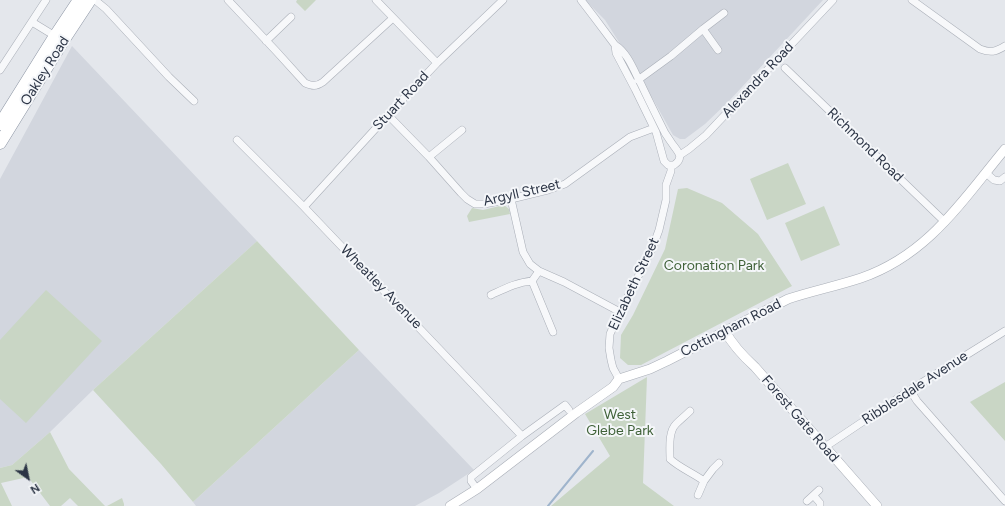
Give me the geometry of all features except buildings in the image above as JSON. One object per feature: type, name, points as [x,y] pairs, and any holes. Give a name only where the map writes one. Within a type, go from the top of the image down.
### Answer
[{"type":"highway","name":"Oakley Road","points":[[0,124],[79,0]]},
{"type":"highway","name":"Oakley Road","points":[[0,143],[90,0]]},
{"type":"street","points":[[0,70],[46,0]]},
{"type":"street","points":[[95,0],[106,9],[169,77],[194,101]]},
{"type":"street","points":[[228,0],[305,83],[318,86],[393,18]]},
{"type":"street","name":"Stuart Road","points":[[304,207],[437,63],[503,0]]},
{"type":"street","points":[[581,0],[615,45],[623,53],[665,133],[678,152],[680,157],[676,164],[668,165],[664,161],[654,128],[616,53],[615,45]]},
{"type":"street","name":"Alexandra Road","points":[[678,152],[689,149],[706,135],[833,0]]},
{"type":"street","points":[[912,0],[980,49],[989,52],[1005,46]]},
{"type":"street","points":[[381,2],[393,18],[437,63]]},
{"type":"street","points":[[638,80],[671,56],[724,13]]},
{"type":"street","points":[[266,41],[291,17]]},
{"type":"street","name":"Oakley Road","points":[[32,22],[55,36]]},
{"type":"street","points":[[703,30],[718,50]]},
{"type":"street","name":"Richmond Road","points":[[785,68],[945,222]]},
{"type":"street","name":"Argyll Street","points":[[388,115],[464,196],[475,204],[484,204],[512,199],[566,184],[630,137],[654,128]]},
{"type":"street","points":[[429,157],[462,130]]},
{"type":"street","name":"Wheatley Avenue","points":[[237,140],[304,207],[522,436]]},
{"type":"street","points":[[662,155],[667,149],[672,148],[678,152]]},
{"type":"street","name":"Cottingham Road","points":[[619,378],[650,369],[788,299],[862,278],[888,266],[912,252],[945,222],[1005,149]]},
{"type":"street","name":"Elizabeth Street","points":[[619,378],[613,368],[611,360],[609,348],[610,334],[652,249],[659,230],[666,200],[666,185],[671,171],[671,165]]},
{"type":"street","points":[[986,173],[994,180],[1000,181],[1005,177]]},
{"type":"street","points":[[512,199],[524,252],[530,264],[539,271],[564,282],[620,312]]},
{"type":"street","points":[[491,295],[506,285],[532,281],[539,271]]},
{"type":"street","points":[[532,281],[553,332]]},
{"type":"street","name":"Ribblesdale Avenue","points":[[825,447],[910,390],[1005,331]]},
{"type":"street","name":"Forest Gate Road","points":[[725,332],[744,357],[755,367],[877,506]]},
{"type":"street","points":[[450,506],[477,489],[570,417],[613,387],[619,378]]},
{"type":"street","points":[[910,390],[917,401],[1005,501]]},
{"type":"street","points":[[477,489],[471,481],[471,478],[522,436],[565,405],[568,410]]},
{"type":"street","points":[[690,411],[674,426],[671,434],[670,459],[704,481]]},
{"type":"street","points":[[698,495],[704,481],[713,469],[720,463]]},
{"type":"street","points":[[807,501],[816,493],[820,506]]},
{"type":"shaded area","points":[[585,0],[823,0],[729,101],[705,124],[685,139],[680,139],[673,135],[636,69],[605,20]]},
{"type":"shaded area","points":[[72,46],[257,241],[93,390],[50,432],[12,465],[0,468],[0,179]]},
{"type":"shaded area","points":[[359,350],[474,470],[439,493],[415,506],[196,506],[193,502]]},
{"type":"green space","points":[[297,0],[316,0],[305,11],[296,2]]},
{"type":"green space","points":[[788,163],[806,204],[767,220],[750,179]]},
{"type":"green space","name":"Coronation Park","points":[[687,188],[722,203],[758,234],[792,286],[641,365],[628,365],[620,358],[621,335],[633,315],[665,249],[678,189]]},
{"type":"green space","points":[[504,205],[509,209],[510,214],[469,222],[467,216],[472,208],[483,210]]},
{"type":"green space","points":[[824,206],[840,245],[801,261],[785,223]]},
{"type":"green space","points":[[257,241],[359,350],[193,502],[161,464],[93,390]]},
{"type":"green space","points":[[46,290],[102,341],[26,423],[0,399],[0,340]]},
{"type":"green space","name":"West Glebe Park","points":[[647,377],[643,483],[674,506],[551,506],[610,456],[585,414]]},
{"type":"green space","points":[[1005,382],[1005,441],[970,402]]},
{"type":"green space","points":[[50,432],[69,469],[105,506],[78,506],[70,498],[61,506],[50,506],[28,477],[1,483],[12,506],[0,506],[0,468],[12,465]]},
{"type":"green space","points":[[122,498],[124,506],[107,506]]},
{"type":"waterway","points":[[548,506],[593,451]]}]
